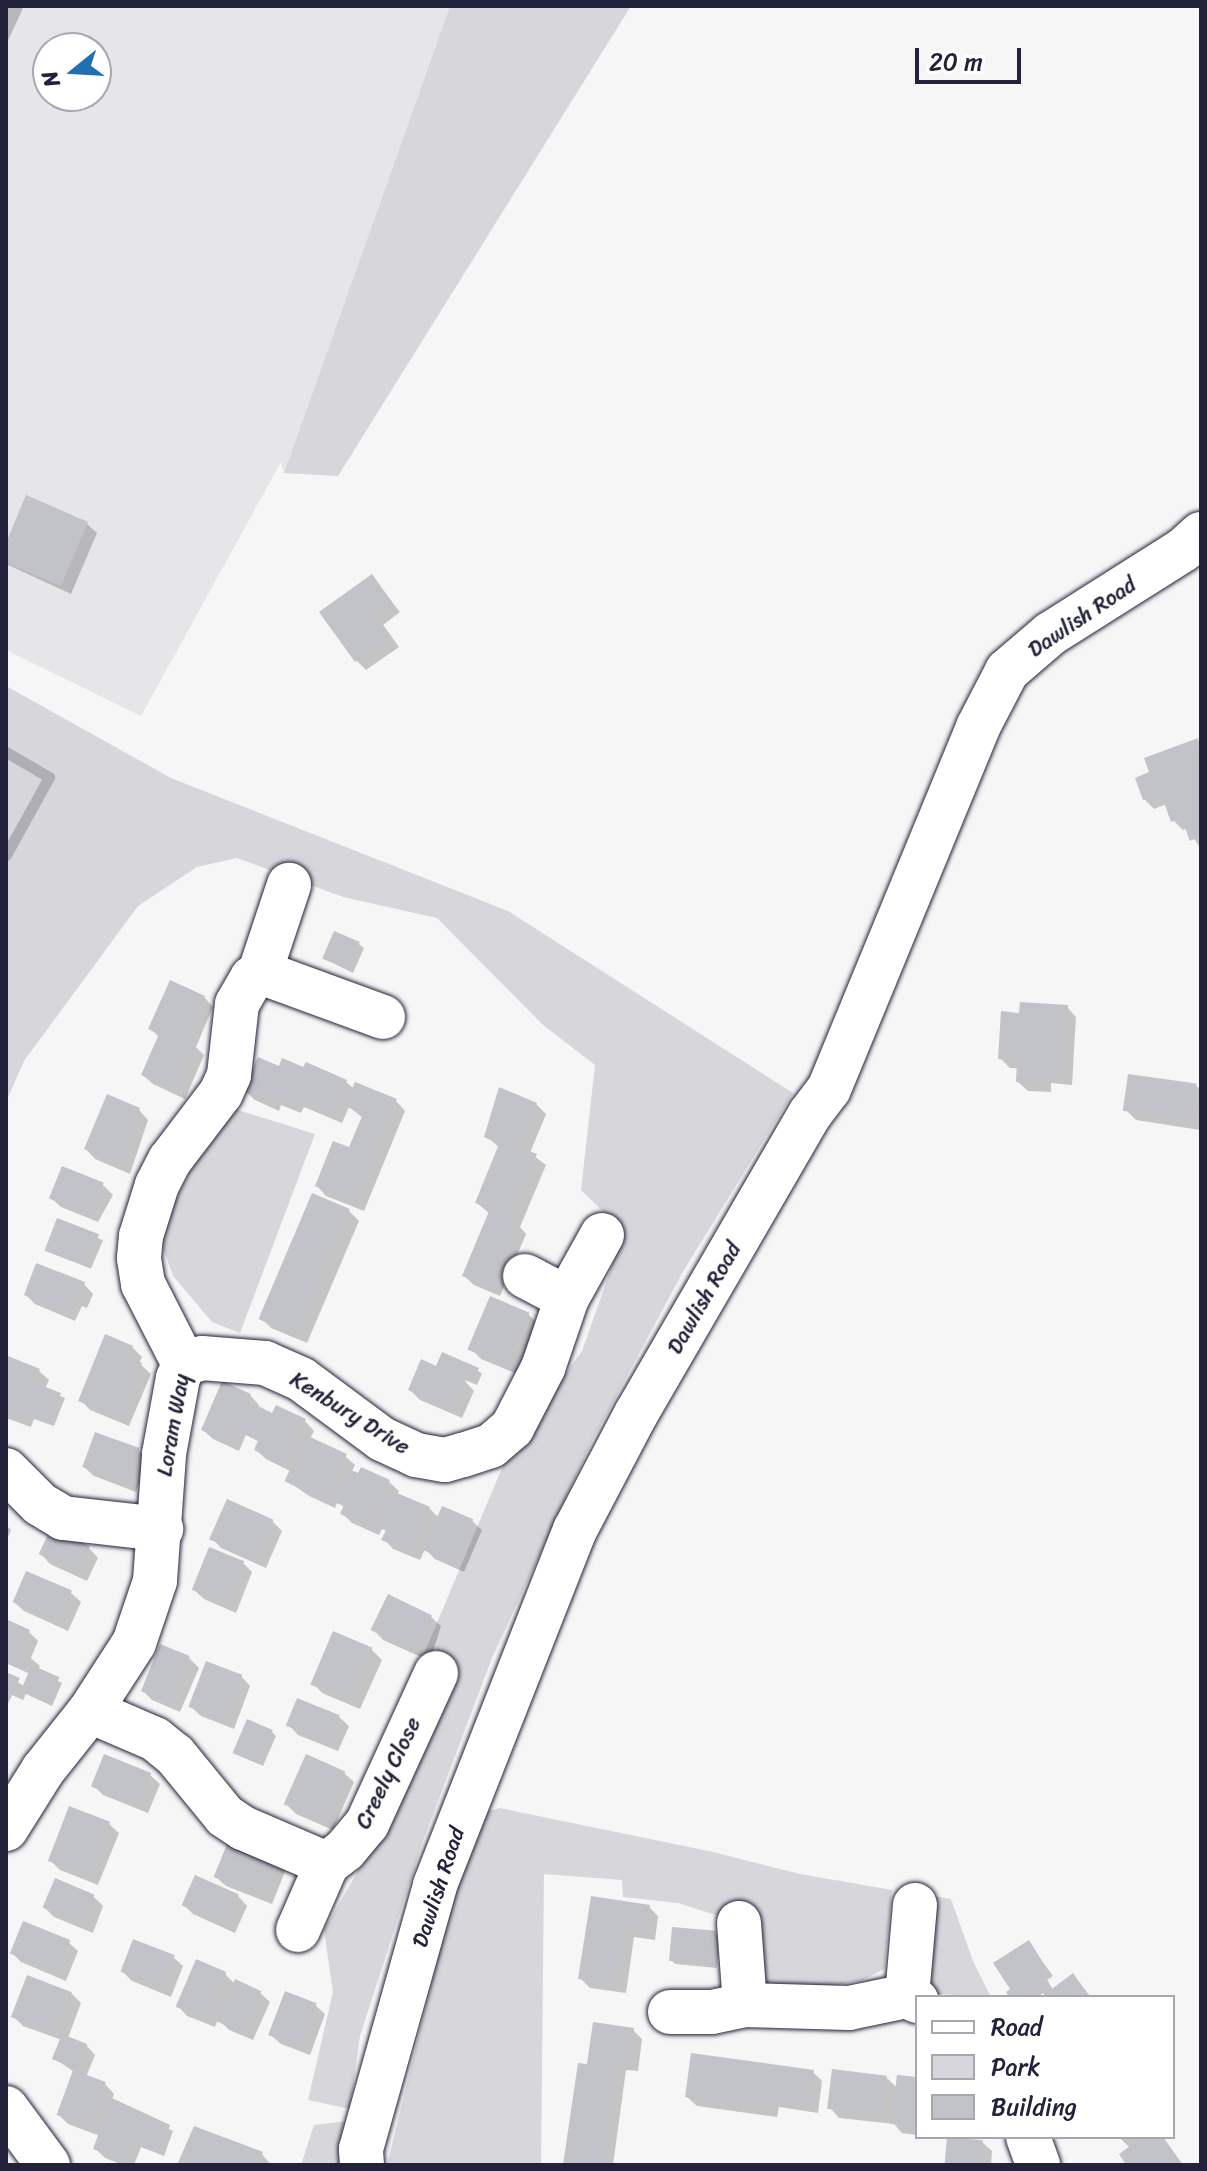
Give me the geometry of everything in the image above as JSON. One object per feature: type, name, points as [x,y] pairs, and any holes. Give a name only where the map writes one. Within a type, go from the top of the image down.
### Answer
[{"type":"street","name":"Dawlish Road","points":[[362,2165],[361,2149],[435,1885],[575,1530],[636,1414],[810,1114],[829,1089],[978,727],[1007,671],[1050,634],[1183,550],[1201,534]]},
{"type":"street","name":"Loram Way","points":[[7,1826],[43,1770],[90,1711],[138,1631],[155,1581],[164,1454],[178,1378],[184,1364],[143,1284],[139,1258],[141,1236],[157,1185],[170,1160],[221,1093],[233,1054],[237,1004],[252,978],[260,972],[289,885]]},
{"type":"street","points":[[260,972],[383,1017]]},
{"type":"street","name":"Kenbury Drive","points":[[184,1364],[202,1358],[265,1363],[301,1379],[382,1439],[416,1455],[445,1460],[491,1446],[512,1428],[543,1368],[567,1298],[602,1235]]},
{"type":"street","points":[[525,1276],[567,1298]]},
{"type":"street","points":[[6,1470],[40,1504],[63,1518],[161,1529]]},
{"type":"street","name":"Creely Close","points":[[298,1930],[327,1864],[345,1850],[367,1824],[436,1673]]},
{"type":"street","points":[[90,1711],[155,1739],[175,1755],[225,1816],[243,1828],[327,1864]]},
{"type":"street","points":[[670,2012],[712,2012],[745,2005],[849,2008],[912,1998],[915,1905]]},
{"type":"street","points":[[739,1923],[745,2005]]},
{"type":"street","points":[[6,2108],[48,2165]]},
{"type":"street","points":[[1029,2139],[1038,2165]]},
{"type":"shaded area","points":[[6,6],[450,6],[284,473],[281,462],[141,716],[6,650]]},
{"type":"green space","points":[[450,6],[631,6],[338,476],[284,473]]},
{"type":"green space","points":[[6,686],[171,778],[508,911],[793,1093],[684,1270],[592,1441],[492,1658],[423,1841],[360,2036],[350,2109],[308,2100],[333,1992],[324,1930],[402,1794],[421,1661],[507,1456],[582,1351],[624,1232],[581,1190],[595,1065],[543,1025],[437,918],[343,897],[237,858],[197,867],[138,906],[24,1061],[6,1102]]},
{"type":"green space","points":[[225,1106],[315,1134],[240,1333],[212,1322],[173,1276],[162,1245],[172,1206]]},
{"type":"green space","points":[[500,1808],[713,1852],[800,1874],[892,1890],[884,1969],[863,1980],[816,1989],[753,1984],[747,1925],[678,1903],[623,1897],[622,1880],[544,1874],[541,2165],[387,2165],[461,1863],[486,1812]]},
{"type":"green space","points":[[924,1894],[951,1899],[973,1961],[990,1995],[937,1994],[926,1975]]},
{"type":"green space","points":[[347,2121],[345,2165],[301,2165],[314,2125]]},
{"type":"building","points":[[26,495],[88,522],[61,586],[6,563],[6,543]]},
{"type":"building","points":[[372,574],[392,602],[375,614],[391,636],[355,662],[319,612]]},
{"type":"building","points":[[1198,738],[1201,836],[1190,841],[1181,818],[1171,822],[1161,794],[1143,800],[1135,778],[1149,772],[1144,758]]},
{"type":"building","points":[[334,931],[360,942],[348,970],[322,959]]},
{"type":"building","points":[[170,980],[205,996],[186,1039],[196,1044],[175,1091],[141,1075],[159,1034],[148,1029]]},
{"type":"building","points":[[1020,1002],[1068,1005],[1063,1076],[1043,1075],[1042,1084],[1016,1082],[1017,1060],[998,1059],[1001,1011],[1019,1013]]},
{"type":"building","points":[[258,1057],[279,1066],[282,1058],[303,1067],[306,1062],[347,1080],[332,1115],[294,1099],[292,1105],[272,1097],[269,1102],[243,1091]]},
{"type":"building","points":[[1128,1074],[1196,1084],[1191,1120],[1123,1111]]},
{"type":"building","points":[[355,1082],[397,1099],[355,1203],[315,1186],[333,1141],[349,1147],[363,1114],[345,1106]]},
{"type":"building","points":[[499,1087],[537,1103],[519,1147],[537,1154],[510,1219],[517,1222],[491,1288],[462,1276],[490,1209],[475,1203],[499,1144],[484,1137]]},
{"type":"building","points":[[107,1094],[140,1108],[130,1133],[134,1135],[120,1166],[84,1149]]},
{"type":"building","points":[[62,1166],[104,1183],[91,1215],[49,1198]]},
{"type":"building","points":[[312,1193],[350,1209],[296,1335],[258,1319]]},
{"type":"building","points":[[57,1218],[99,1234],[86,1267],[44,1251]]},
{"type":"building","points":[[36,1263],[85,1282],[78,1300],[72,1298],[66,1312],[24,1295]]},
{"type":"building","points":[[490,1296],[530,1313],[507,1366],[467,1349]]},
{"type":"building","points":[[105,1334],[133,1346],[128,1357],[142,1363],[120,1418],[78,1401]]},
{"type":"building","points":[[442,1352],[479,1368],[472,1382],[466,1379],[453,1410],[408,1390],[421,1359],[436,1366]]},
{"type":"building","points":[[8,1356],[40,1369],[35,1383],[61,1393],[49,1424],[23,1414],[21,1419],[6,1413]]},
{"type":"building","points":[[222,1381],[251,1394],[248,1401],[272,1413],[276,1405],[306,1419],[284,1465],[254,1450],[258,1441],[235,1429],[229,1443],[201,1430]]},
{"type":"building","points":[[95,1432],[139,1448],[127,1483],[82,1467]]},
{"type":"building","points":[[306,1435],[347,1454],[325,1500],[284,1481]]},
{"type":"building","points":[[361,1467],[390,1480],[369,1527],[340,1514],[344,1505],[332,1500],[346,1468],[358,1473]]},
{"type":"building","points":[[390,1490],[430,1507],[410,1552],[381,1540],[386,1530],[376,1525]]},
{"type":"building","points":[[227,1499],[274,1520],[256,1560],[209,1539]]},
{"type":"building","points":[[442,1506],[473,1519],[455,1563],[423,1550]]},
{"type":"building","points":[[51,1528],[90,1546],[78,1572],[39,1554]]},
{"type":"building","points":[[209,1547],[244,1561],[227,1604],[192,1590]]},
{"type":"building","points":[[26,1571],[72,1591],[59,1622],[13,1602]]},
{"type":"building","points":[[388,1594],[432,1615],[415,1651],[370,1630]]},
{"type":"building","points":[[6,1619],[30,1630],[21,1650],[31,1655],[25,1668],[6,1660]]},
{"type":"building","points":[[333,1631],[373,1648],[350,1701],[310,1684]]},
{"type":"building","points":[[160,1644],[190,1656],[171,1703],[141,1691]]},
{"type":"building","points":[[206,1661],[242,1675],[225,1721],[188,1707]]},
{"type":"building","points":[[32,1665],[59,1677],[48,1703],[21,1691]]},
{"type":"building","points":[[6,1672],[20,1678],[13,1692],[6,1689]]},
{"type":"building","points":[[297,1698],[340,1715],[328,1743],[286,1726]]},
{"type":"building","points":[[247,1719],[273,1730],[258,1764],[233,1753]]},
{"type":"building","points":[[104,1754],[151,1773],[138,1806],[91,1786]]},
{"type":"building","points":[[306,1754],[345,1771],[323,1822],[284,1804]]},
{"type":"building","points":[[69,1806],[110,1822],[89,1877],[48,1861]]},
{"type":"building","points":[[229,1839],[277,1858],[262,1896],[214,1877]]},
{"type":"building","points":[[195,1875],[239,1895],[225,1925],[182,1905]]},
{"type":"building","points":[[55,1878],[95,1895],[82,1924],[42,1907]]},
{"type":"building","points":[[591,1896],[650,1905],[646,1931],[625,1929],[617,1985],[578,1979]]},
{"type":"building","points":[[23,1921],[70,1940],[57,1973],[10,1953]]},
{"type":"building","points":[[672,1927],[716,1931],[713,1965],[669,1961]]},
{"type":"building","points":[[133,1939],[175,1955],[162,1988],[120,1972]]},
{"type":"building","points":[[1029,1940],[1045,1966],[1040,1969],[1049,1983],[1031,1995],[1008,1995],[1006,1992],[1010,1989],[993,1963]]},
{"type":"building","points":[[196,1959],[226,1972],[206,2020],[176,2007]]},
{"type":"building","points":[[1073,1973],[1089,1995],[1044,1995]]},
{"type":"building","points":[[27,1975],[72,1992],[56,2034],[11,2017]]},
{"type":"building","points":[[235,1979],[261,1991],[242,2033],[216,2021]]},
{"type":"building","points":[[285,1991],[317,2003],[300,2047],[268,2035]]},
{"type":"building","points":[[593,2022],[634,2028],[629,2062],[617,2061],[603,2165],[563,2165],[578,2063],[587,2064]]},
{"type":"building","points":[[62,2034],[87,2044],[77,2069],[52,2059]]},
{"type":"building","points":[[691,2053],[814,2070],[809,2104],[770,2099],[768,2108],[685,2097]]},
{"type":"building","points":[[832,2069],[887,2076],[882,2115],[827,2109]]},
{"type":"building","points":[[73,2070],[106,2082],[89,2127],[57,2115]]},
{"type":"building","points":[[897,2075],[915,2077],[915,2127],[891,2124]]},
{"type":"building","points":[[112,2098],[170,2125],[160,2153],[130,2142],[123,2161],[93,2149]]},
{"type":"building","points":[[194,2126],[263,2152],[260,2159],[273,2165],[177,2165]]},
{"type":"building","points":[[947,2139],[983,2140],[981,2165],[945,2165]]},
{"type":"building","points":[[1140,2139],[1164,2139],[1181,2163],[1126,2165],[1119,2154]]},
{"type":"waterway","points":[[6,752],[49,777],[6,855]]}]
